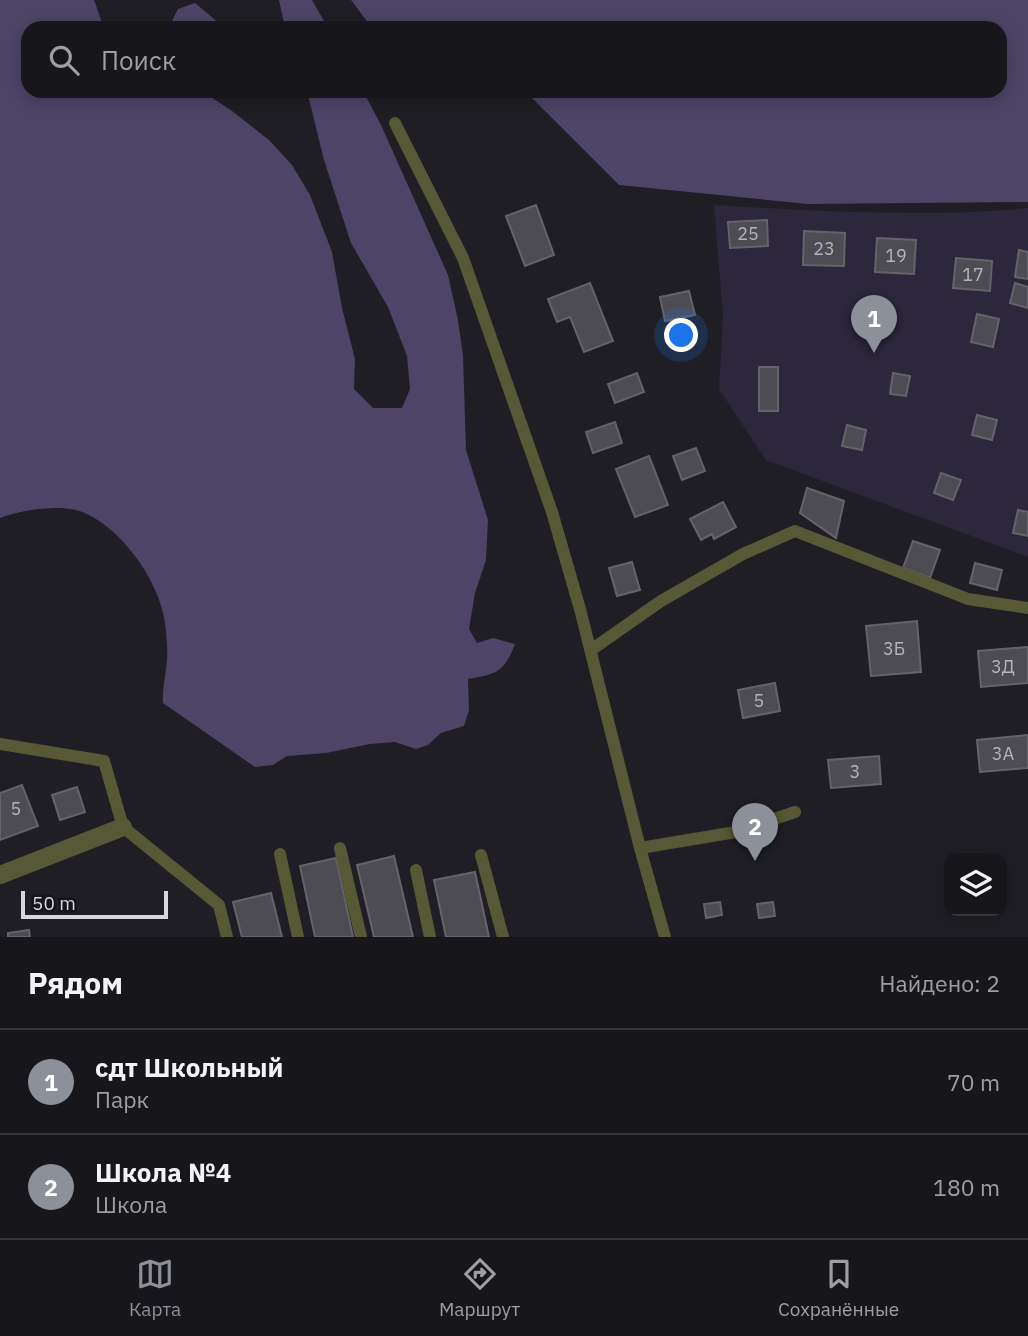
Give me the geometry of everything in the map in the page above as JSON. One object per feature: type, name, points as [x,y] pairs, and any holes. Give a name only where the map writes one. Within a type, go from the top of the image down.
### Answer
[{"type":"street","points":[[0,875],[123,827]]},
{"type":"lane","points":[[395,123],[463,258],[552,512],[591,650],[665,937]]},
{"type":"lane","points":[[591,650],[661,600],[743,554],[795,531],[968,599],[1028,608]]},
{"type":"lane","points":[[0,744],[104,761],[123,827],[219,905],[228,937]]},
{"type":"lane","points":[[640,848],[736,832],[795,812]]},
{"type":"lane","points":[[340,848],[361,937]]},
{"type":"lane","points":[[280,854],[298,937]]},
{"type":"lane","points":[[481,855],[503,937]]},
{"type":"lane","points":[[416,870],[430,937]]},
{"type":"shaded area","points":[[0,0],[94,0],[102,21],[21,21],[21,98],[212,98],[269,140],[292,165],[310,195],[332,252],[355,359],[354,389],[373,408],[402,408],[410,389],[407,356],[388,307],[351,243],[324,160],[309,98],[367,98],[448,275],[458,320],[463,356],[466,450],[488,520],[486,560],[475,593],[469,629],[477,643],[493,638],[515,644],[507,661],[498,670],[468,679],[469,710],[464,726],[441,733],[428,745],[416,749],[395,742],[370,744],[326,753],[287,756],[273,765],[255,767],[163,703],[167,650],[160,602],[135,556],[112,531],[85,513],[65,508],[30,510],[0,518]]},
{"type":"shaded area","points":[[279,0],[312,0],[324,21],[284,21]]},
{"type":"shaded area","points":[[351,0],[1028,0],[1028,202],[808,204],[619,185],[532,98],[1007,98],[1007,21],[367,21]]},
{"type":"shaded area","points":[[195,3],[217,21],[172,21],[178,9]]},
{"type":"shaded area","points":[[714,205],[910,213],[1028,208],[1028,557],[766,460],[719,389],[723,316]]},
{"type":"building","points":[[536,205],[554,255],[525,266],[506,216]]},
{"type":"building","points":[[767,220],[768,246],[730,248],[728,222]]},
{"type":"building","points":[[804,231],[845,233],[844,266],[803,265]]},
{"type":"building","points":[[877,238],[916,240],[914,274],[875,272]]},
{"type":"building","points":[[1019,250],[1028,252],[1028,279],[1015,277]]},
{"type":"building","points":[[956,258],[992,261],[990,291],[953,288]]},
{"type":"building","points":[[590,283],[613,341],[584,352],[570,317],[557,322],[548,299]]},
{"type":"building","points":[[1015,283],[1028,287],[1028,308],[1010,303]]},
{"type":"building","points":[[689,291],[695,315],[665,321],[660,297]]},
{"type":"building","points":[[977,314],[999,319],[993,347],[971,342]]},
{"type":"building","points":[[759,367],[778,367],[778,411],[759,411]]},
{"type":"building","points":[[637,373],[644,392],[615,403],[608,384]]},
{"type":"building","points":[[893,373],[910,376],[906,396],[890,394]]},
{"type":"building","points":[[977,415],[997,420],[992,440],[972,435]]},
{"type":"building","points":[[615,422],[622,443],[593,453],[586,432]]},
{"type":"building","points":[[847,425],[866,430],[862,450],[842,446]]},
{"type":"building","points":[[696,448],[705,471],[682,480],[673,456]]},
{"type":"building","points":[[649,456],[668,505],[635,517],[616,469]]},
{"type":"building","points":[[941,473],[961,480],[953,500],[934,493]]},
{"type":"building","points":[[807,488],[844,501],[836,538],[800,513]]},
{"type":"building","points":[[723,502],[736,527],[714,539],[712,534],[701,540],[690,519]]},
{"type":"building","points":[[1018,510],[1028,512],[1028,536],[1013,533]]},
{"type":"building","points":[[913,541],[940,550],[930,578],[903,568]]},
{"type":"building","points":[[632,562],[640,590],[617,596],[609,568]]},
{"type":"building","points":[[975,563],[1002,570],[997,590],[970,583]]},
{"type":"building","points":[[917,621],[921,672],[871,676],[866,626]]},
{"type":"building","points":[[1028,647],[1028,683],[981,687],[978,651]]},
{"type":"building","points":[[775,683],[780,711],[743,718],[738,690]]},
{"type":"building","points":[[1028,735],[1028,768],[980,772],[977,740]]},
{"type":"building","points":[[879,756],[881,784],[831,788],[828,760]]},
{"type":"building","points":[[22,785],[38,826],[0,840],[0,793]]},
{"type":"building","points":[[77,787],[85,812],[60,820],[52,795]]},
{"type":"building","points":[[394,856],[413,937],[374,937],[357,865]]},
{"type":"building","points":[[336,858],[353,937],[315,937],[300,866]]},
{"type":"building","points":[[475,872],[489,937],[446,937],[434,880]]},
{"type":"building","points":[[271,893],[282,937],[242,937],[233,902]]},
{"type":"building","points":[[720,902],[722,915],[706,918],[704,904]]},
{"type":"building","points":[[773,902],[775,916],[759,918],[757,904]]},
{"type":"building","points":[[29,930],[30,937],[8,937],[8,933]]},
{"type":"place","name":"сдт Школьный","points":[[874,353]]},
{"type":"place","name":"Школа №4","points":[[755,861]]}]
